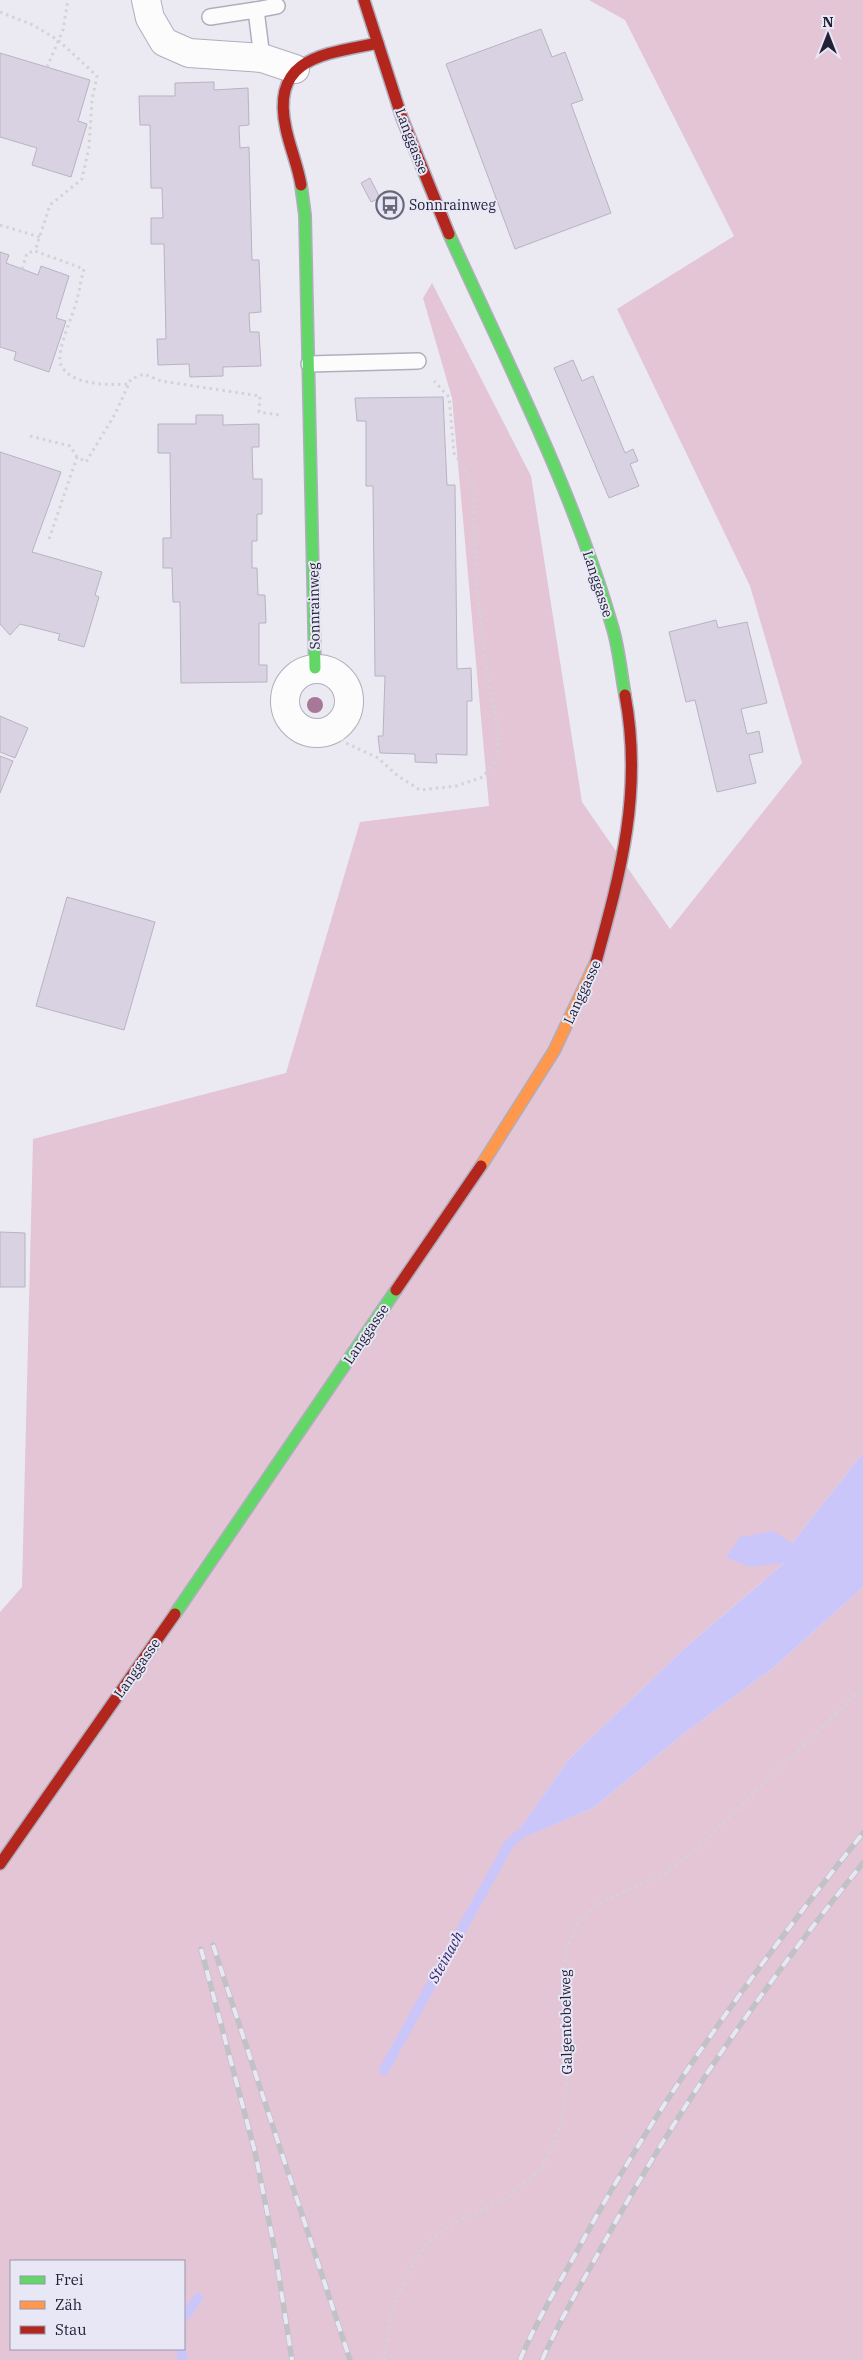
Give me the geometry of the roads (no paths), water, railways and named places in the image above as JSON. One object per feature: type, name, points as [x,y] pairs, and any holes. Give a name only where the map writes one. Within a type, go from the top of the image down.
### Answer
[{"type":"main road","name":"Langgasse","points":[[0,1864],[179,1608],[509,1123],[554,1051],[596,964],[621,872],[632,796],[629,717],[613,630],[583,538],[430,188],[402,118],[364,0]]},
{"type":"main road","points":[[295,69],[307,60],[378,43]]},
{"type":"main road","name":"Sonnrainweg","points":[[295,69],[287,85],[281,108],[299,175],[305,215],[316,668]]},
{"type":"street","points":[[146,0],[150,18],[164,42],[189,53],[262,58],[295,69]]},
{"type":"street","points":[[316,668],[327,670],[344,682],[350,703],[347,713],[341,722],[333,729],[322,733],[312,733],[293,724],[284,704],[285,693],[289,684],[305,670],[316,668]]},
{"type":"lane","points":[[210,17],[277,6]]},
{"type":"lane","points":[[256,10],[262,58]]},
{"type":"lane","points":[[309,364],[418,361]]},
{"type":"waterway","name":"Steinach","points":[[384,2070],[509,1844],[519,1835]]},
{"type":"waterway","name":"Steinach","points":[[185,2316],[198,2298]]},
{"type":"waterway","name":"Steinach","points":[[181,2350],[183,2360]]},
{"type":"railway","points":[[520,2360],[542,2315],[645,2135],[749,1981],[863,1833]]},
{"type":"railway","points":[[542,2360],[570,2304],[629,2199],[690,2099],[756,2003],[863,1863]]},
{"type":"railway","points":[[213,1945],[350,2360]]},
{"type":"railway","points":[[201,1949],[255,2152],[275,2251],[292,2360]]},
{"type":"place","name":"Sonnrainweg","points":[[390,205]]}]
